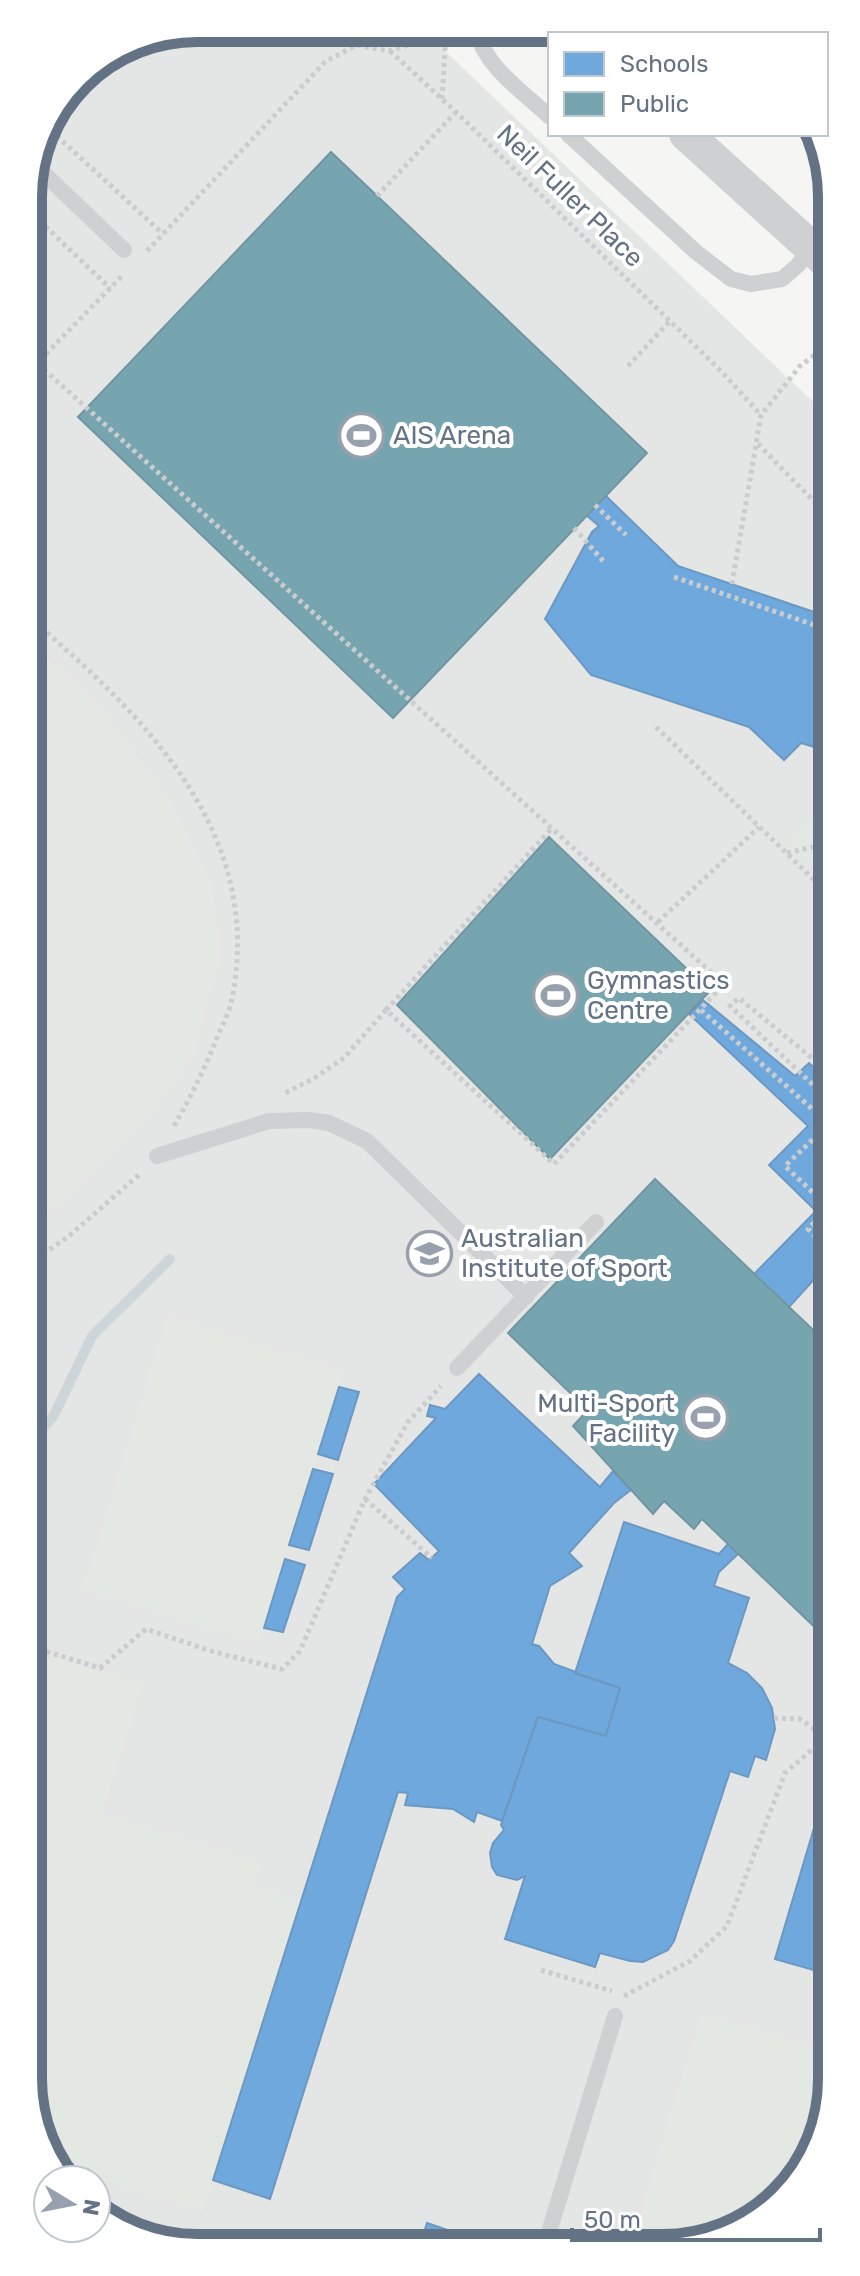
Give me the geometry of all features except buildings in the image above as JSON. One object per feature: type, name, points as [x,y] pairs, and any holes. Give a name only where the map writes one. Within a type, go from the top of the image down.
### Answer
[{"type":"street","points":[[688,136],[818,241]]},
{"type":"lane","points":[[479,42],[491,62],[548,115]]},
{"type":"lane","points":[[570,136],[715,269],[731,279],[751,284],[782,279],[818,248]]},
{"type":"lane","points":[[44,173],[124,250]]},
{"type":"lane","points":[[157,1156],[269,1121],[329,1123],[367,1141],[526,1297]]},
{"type":"lane","points":[[457,1368],[596,1222]]},
{"type":"lane","points":[[548,2234],[615,2016]]},
{"type":"path","points":[[142,256],[325,62],[356,45],[389,51],[415,42]]},
{"type":"path","points":[[442,100],[445,42]]},
{"type":"path","name":"Neil Fuller Place","points":[[389,51],[456,112],[722,372],[761,415]]},
{"type":"path","points":[[377,196],[456,112]]},
{"type":"path","points":[[55,135],[163,234]]},
{"type":"path","points":[[42,223],[110,288]]},
{"type":"path","points":[[42,360],[131,267]]},
{"type":"path","points":[[628,366],[669,322]]},
{"type":"path","points":[[732,584],[761,415],[800,366],[818,352]]},
{"type":"path","points":[[42,368],[724,984],[554,1164],[386,1010]]},
{"type":"path","points":[[757,443],[818,506]]},
{"type":"path","points":[[595,505],[626,535]]},
{"type":"path","points":[[574,528],[604,562]]},
{"type":"path","points":[[674,577],[818,626]]},
{"type":"path","points":[[42,628],[97,676],[150,735],[197,798],[217,836],[230,876],[238,932],[232,1002],[200,1082],[157,1156],[89,1219],[42,1254]]},
{"type":"path","points":[[656,727],[818,883]]},
{"type":"path","points":[[274,1099],[313,1079],[344,1058],[553,827]]},
{"type":"path","points":[[658,922],[759,827]]},
{"type":"path","points":[[787,853],[818,846]]},
{"type":"path","points":[[818,1063],[739,998],[730,1006],[818,1090]]},
{"type":"path","points":[[701,1010],[818,1112]]},
{"type":"path","points":[[818,1134],[785,1166],[818,1198]]},
{"type":"path","points":[[818,1219],[808,1229],[818,1239]]},
{"type":"path","points":[[42,1650],[100,1668],[146,1629],[214,1652],[282,1669],[300,1651],[365,1499],[408,1422],[457,1368]]},
{"type":"path","points":[[365,1499],[432,1558]]},
{"type":"path","points":[[774,1718],[800,1719],[818,1730]]},
{"type":"path","points":[[615,2016],[625,1994],[690,1961],[727,1926],[785,1773],[818,1747]]},
{"type":"path","points":[[541,1970],[625,1994]]},
{"type":"shaded area","name":"Australian Institute of Sport","points":[[197,42],[436,42],[818,407],[818,2089],[806,2138],[792,2165],[779,2181],[740,2213],[703,2229],[683,2233],[197,2234],[157,2229],[112,2208],[112,2164],[67,2164],[50,2129],[42,2089],[43,177],[58,129],[87,87],[111,68],[147,50]]},
{"type":"shaded area","points":[[42,654],[84,688],[159,783],[212,881],[221,956],[194,1053],[148,1120],[66,1199],[42,1218]]},
{"type":"shaded area","points":[[818,813],[818,871],[787,841]]},
{"type":"shaded area","points":[[167,1316],[342,1371],[257,1643],[83,1589]]},
{"type":"shaded area","points":[[42,1653],[143,1684],[102,1814],[258,1861],[257,1886],[301,1901],[203,2212],[112,2183],[112,2164],[67,2164],[50,2129],[42,2089]]},
{"type":"shaded area","points":[[701,2013],[818,2048],[818,2089],[813,2119],[802,2147],[779,2181],[749,2208],[703,2229],[683,2233],[634,2234]]},
{"type":"waterway","points":[[42,1428],[53,1417],[92,1336],[170,1259]]},
{"type":"place","name":"AIS Arena","points":[[362,435]]},
{"type":"place","name":"Gymnastics Centre","points":[[556,995]]},
{"type":"place","name":"Australian Institute of Sport","points":[[430,1253]]},
{"type":"place","name":"Multi-Sport Facility","points":[[706,1418]]}]
